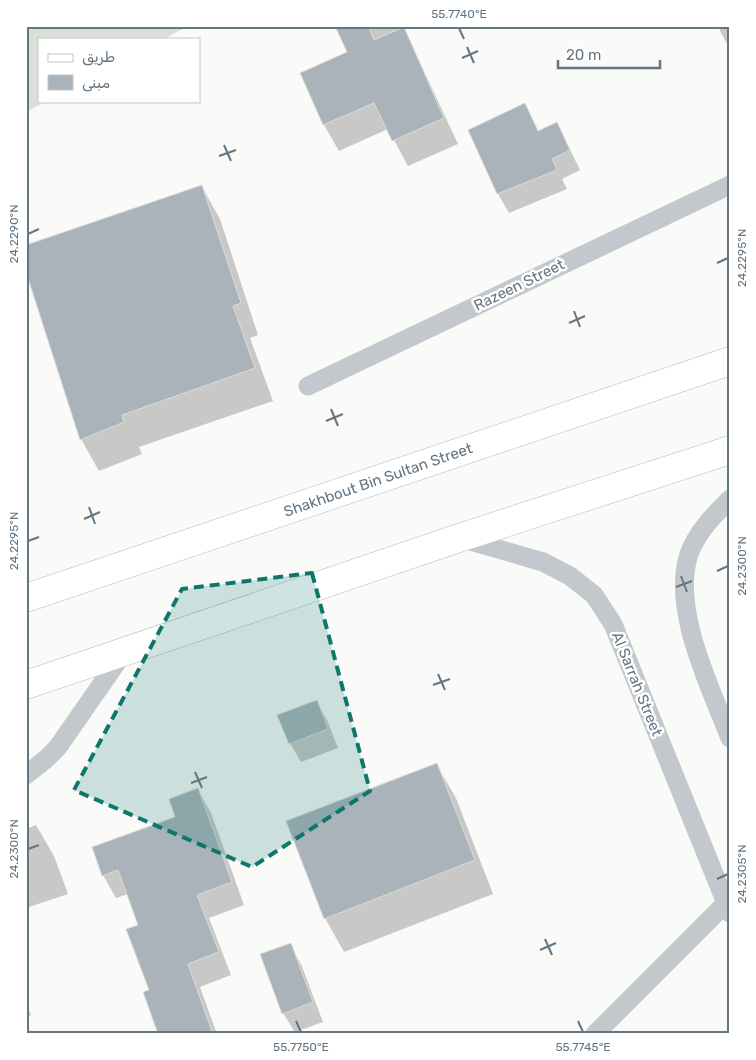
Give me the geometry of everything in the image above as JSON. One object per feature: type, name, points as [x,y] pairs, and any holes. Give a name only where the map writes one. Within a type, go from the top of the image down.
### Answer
[{"type":"main road","name":"Shakhbout Bin Sultan Street","points":[[26,598],[730,361]]},
{"type":"main road","points":[[26,686],[459,538],[730,450]]},
{"type":"lane","name":"Razeen Street","points":[[308,386],[730,185]]},
{"type":"lane","points":[[730,499],[708,521],[690,553],[684,577],[685,609],[693,640],[730,738]]},
{"type":"lane","name":"Al Sarrah Street","points":[[459,538],[543,562],[570,576],[594,595],[613,624],[728,908]]},
{"type":"lane","points":[[26,775],[58,747],[124,652]]},
{"type":"lane","points":[[595,1034],[728,908]]},
{"type":"highlighted area","points":[[312,573],[370,791],[252,867],[74,790],[182,589]]},
{"type":"shaded area","points":[[26,26],[188,26],[166,38],[38,38],[38,102],[45,102],[26,112]]},
{"type":"building","points":[[335,26],[368,26],[374,40],[404,27],[444,118],[392,141],[374,103],[323,125],[300,73],[347,52]]},
{"type":"building","points":[[525,103],[538,131],[557,122],[570,150],[552,159],[557,170],[497,194],[468,130]]},
{"type":"building","points":[[202,185],[241,303],[233,306],[255,368],[122,415],[124,422],[80,440],[26,272],[26,245]]},
{"type":"building","points":[[317,700],[328,729],[289,744],[277,715]]},
{"type":"building","points":[[437,763],[475,860],[324,919],[286,821]]},
{"type":"building","points":[[198,788],[232,882],[197,895],[219,952],[188,964],[213,1034],[158,1034],[143,992],[149,990],[126,929],[138,925],[118,870],[102,876],[92,847],[175,817],[169,799]]},
{"type":"building","points":[[291,943],[313,1002],[282,1014],[260,954]]}]
